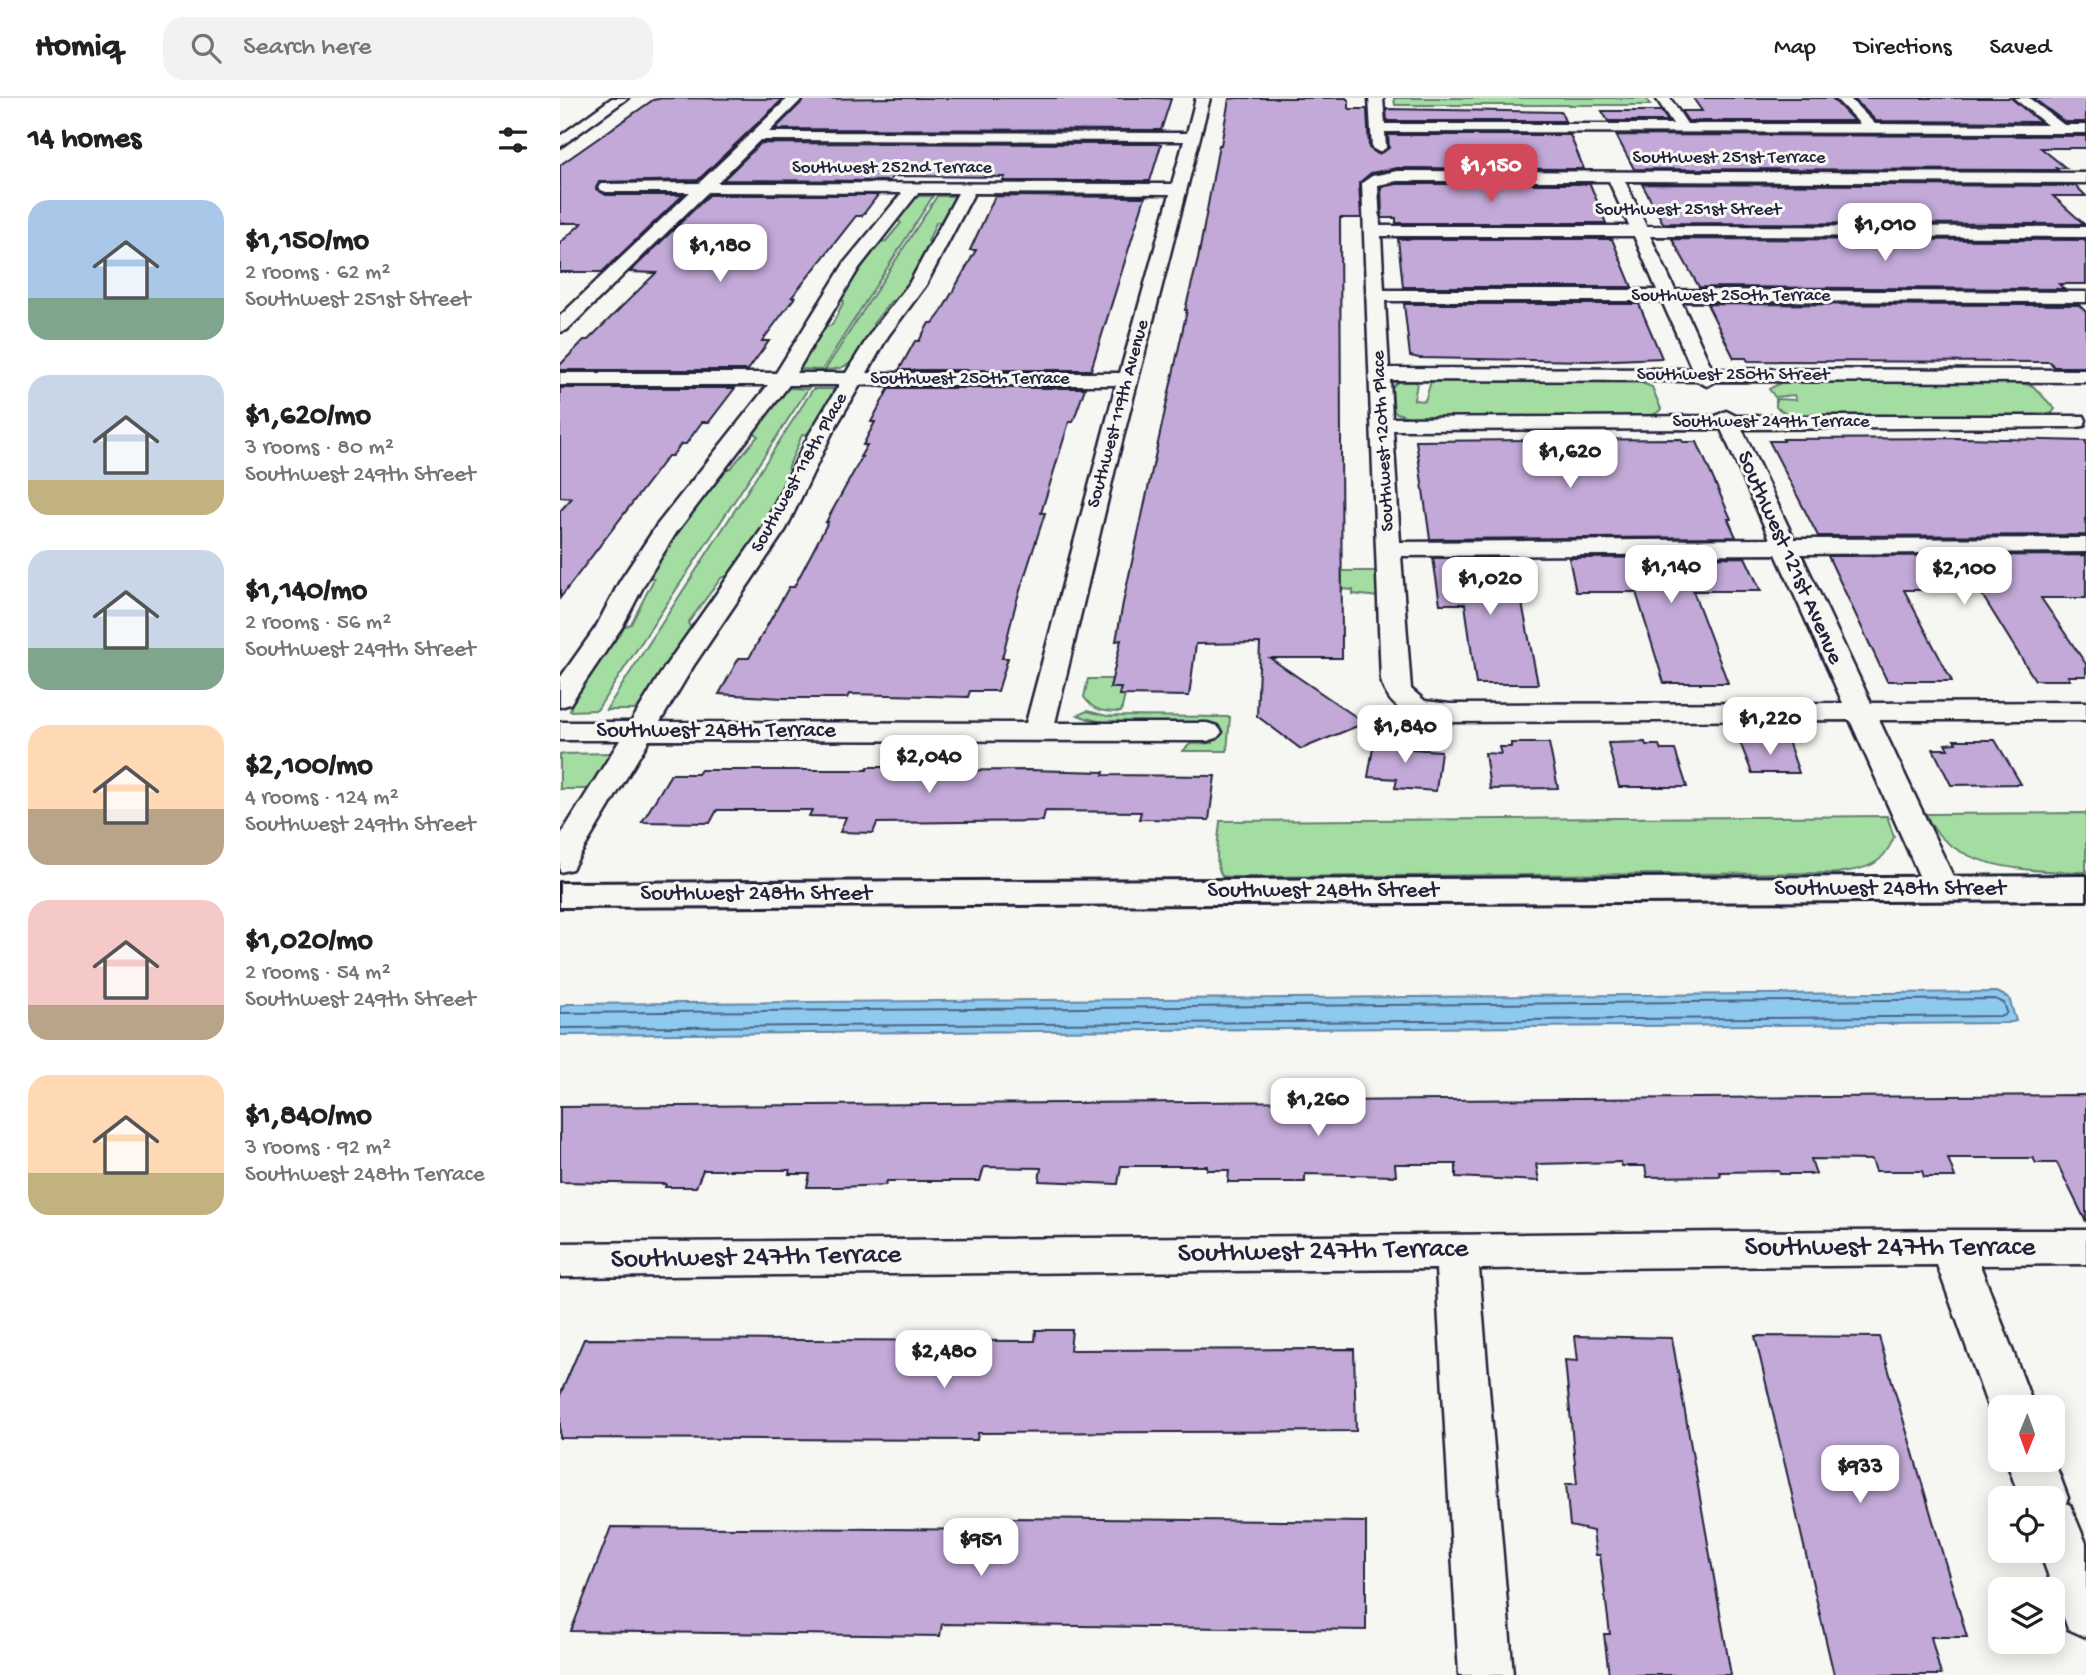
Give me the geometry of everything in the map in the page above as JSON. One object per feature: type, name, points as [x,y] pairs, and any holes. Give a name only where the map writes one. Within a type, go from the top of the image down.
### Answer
[{"type":"street","points":[[560,143],[621,98]]},
{"type":"street","points":[[560,326],[796,98]]},
{"type":"street","name":"Southwest 119th Avenue","points":[[1038,732],[1203,98]]},
{"type":"street","points":[[1376,98],[1379,151]]},
{"type":"street","points":[[1663,98],[1682,128]]},
{"type":"street","points":[[1842,98],[1872,129]]},
{"type":"street","points":[[2021,98],[2061,129]]},
{"type":"street","points":[[583,110],[606,109]]},
{"type":"street","points":[[1378,128],[2086,129]]},
{"type":"street","points":[[757,136],[1193,137]]},
{"type":"street","name":"Southwest 251st Terrace","points":[[1373,180],[1394,176],[2086,178]]},
{"type":"street","points":[[1615,177],[1706,377]]},
{"type":"street","name":"Southwest 120th Place","points":[[1373,180],[1370,183],[1397,692],[1423,710],[1450,713],[1859,712]]},
{"type":"street","name":"Southwest 252nd Terrace","points":[[606,187],[1178,190]]},
{"type":"street","points":[[560,698],[609,627],[635,577],[672,520],[783,379],[851,266],[913,189]]},
{"type":"street","name":"Southwest 118th Place","points":[[560,862],[707,624],[786,508],[821,433],[879,335],[917,285],[968,189]]},
{"type":"street","name":"Southwest 251st Street","points":[[1373,231],[2086,232]]},
{"type":"street","name":"Southwest 250th Terrace","points":[[1376,295],[2086,297]]},
{"type":"street","name":"Southwest 250th Street","points":[[1380,374],[2086,376]]},
{"type":"street","points":[[2038,376],[2070,413]]},
{"type":"street","name":"Southwest 121st Avenue","points":[[1706,377],[1749,387],[1764,399],[1758,411],[1727,420],[1685,411],[1667,398],[1673,386],[1706,377]]},
{"type":"street","name":"Southwest 250th Terrace","points":[[560,379],[1128,379]]},
{"type":"street","name":"Southwest 249th Terrace","points":[[1383,424],[2070,413]]},
{"type":"street","name":"Southwest 121st Avenue","points":[[1727,420],[1942,889]]},
{"type":"street","points":[[1389,549],[2086,545]]},
{"type":"street","points":[[1859,712],[2086,711]]},
{"type":"street","name":"Southwest 248th Terrace","points":[[560,731],[1207,732]]},
{"type":"street","name":"Southwest 248th Street","points":[[560,895],[2086,888]]},
{"type":"street","points":[[1952,1247],[2007,1395]]},
{"type":"street","name":"Southwest 247th Terrace","points":[[560,1260],[2086,1247]]},
{"type":"street","points":[[1457,1251],[1486,1675]]},
{"type":"street","points":[[2065,1554],[2086,1612]]},
{"type":"green space","points":[[1394,98],[1646,98],[1650,105],[1395,105]]},
{"type":"green space","points":[[933,196],[822,370],[801,369],[800,365],[826,327],[832,325],[844,301],[839,299],[879,243],[886,241],[901,223],[898,221],[913,199]]},
{"type":"green space","points":[[937,196],[955,198],[941,221],[936,223],[928,241],[932,243],[899,300],[891,301],[873,324],[876,327],[851,363],[825,370]]},
{"type":"green space","points":[[1438,378],[1634,380],[1652,387],[1661,409],[1646,417],[1607,420],[1573,419],[1572,415],[1562,415],[1562,419],[1411,418],[1394,412],[1392,388],[1397,382],[1410,380],[1417,383],[1414,400],[1425,401],[1431,381]]},
{"type":"green space","points":[[1786,380],[2012,381],[2033,386],[2055,409],[2052,413],[2038,416],[1801,417],[1785,413],[1776,407],[1776,399],[1796,400],[1794,395],[1775,397],[1769,389]]},
{"type":"green space","points":[[788,388],[808,389],[597,710],[570,711],[573,700],[621,628],[631,624],[654,579],[648,576],[721,471],[731,468],[758,436],[754,432]]},
{"type":"green space","points":[[813,389],[833,389],[834,394],[812,432],[802,435],[788,468],[793,471],[755,539],[730,575],[721,578],[688,623],[691,628],[642,703],[634,710],[606,710]]},
{"type":"green space","points":[[1342,571],[1377,571],[1379,597],[1353,594],[1353,590],[1342,589]]},
{"type":"green space","points":[[1088,679],[1112,679],[1110,687],[1121,688],[1119,695],[1125,695],[1121,712],[1100,710],[1088,702],[1084,697]]},
{"type":"green space","points":[[1087,711],[1107,716],[1230,717],[1227,751],[1183,751],[1190,744],[1213,743],[1215,724],[1127,725],[1078,715]]},
{"type":"green space","points":[[612,753],[591,789],[560,789],[560,754]]},
{"type":"green space","points":[[2086,813],[2086,872],[2019,869],[1973,857],[1953,847],[1937,833],[1926,814]]},
{"type":"green space","points":[[1887,816],[1894,837],[1884,855],[1865,867],[1837,873],[1230,877],[1222,876],[1217,856],[1220,821]]},
{"type":"water","points":[[1997,992],[2009,998],[2016,1021],[560,1035],[560,1007],[567,1004]]},
{"type":"building","points":[[1346,98],[1349,101],[1349,109],[1367,109],[1369,148],[1378,154],[1389,148],[1388,135],[1570,135],[1584,169],[1397,168],[1371,173],[1359,183],[1361,218],[1340,218],[1342,658],[1270,658],[1365,723],[1301,749],[1257,716],[1260,643],[1196,644],[1189,696],[1119,695],[1121,688],[1110,688],[1121,640],[1116,641],[1123,603],[1198,259],[1219,145],[1229,99]]},
{"type":"building","points":[[1693,98],[1832,98],[1854,121],[1688,121],[1681,111],[1702,111]]},
{"type":"building","points":[[1853,98],[2011,98],[2040,122],[1876,121]]},
{"type":"building","points":[[2033,98],[2086,98],[2086,122],[2065,122]]},
{"type":"building","points":[[783,99],[698,180],[599,182],[596,189],[606,195],[683,195],[602,272],[560,272],[560,243],[582,223],[560,223],[560,165],[653,100]]},
{"type":"building","points":[[805,99],[1171,99],[1161,130],[775,129]]},
{"type":"building","points":[[1386,109],[1561,112],[1565,121],[1387,121]]},
{"type":"building","points":[[1602,111],[1661,111],[1668,121],[1608,121]]},
{"type":"building","points":[[1616,135],[2086,136],[2086,148],[2041,148],[2066,168],[2056,168],[2058,170],[1634,169]]},
{"type":"building","points":[[761,143],[1161,145],[1150,181],[1003,181],[1005,177],[893,176],[889,181],[723,180]]},
{"type":"building","points":[[1397,184],[1590,184],[1606,223],[1396,223],[1396,218],[1382,218],[1381,187]]},
{"type":"building","points":[[1642,184],[2076,186],[2086,196],[2053,196],[2084,224],[1663,223]]},
{"type":"building","points":[[709,195],[878,195],[862,216],[856,216],[792,297],[795,297],[762,341],[769,341],[748,370],[560,370],[560,365],[584,340],[588,340],[656,273],[630,272]]},
{"type":"building","points":[[995,196],[1145,197],[1091,370],[899,370],[915,341],[919,341],[929,323],[933,323],[940,314],[976,250],[970,250]]},
{"type":"building","points":[[1398,239],[1612,239],[1632,287],[1403,287]]},
{"type":"building","points":[[1672,239],[2086,240],[2086,284],[2059,284],[2064,289],[1699,287]]},
{"type":"building","points":[[1404,304],[1639,304],[1662,358],[1590,361],[1419,358],[1410,356]]},
{"type":"building","points":[[1707,304],[2079,305],[2086,312],[2086,367],[2054,367],[2050,362],[1748,361],[1746,358],[1734,358]]},
{"type":"building","points":[[560,388],[735,388],[709,422],[702,422],[686,444],[681,444],[672,456],[668,456],[560,598],[560,511],[572,498],[560,497]]},
{"type":"building","points":[[889,388],[1085,388],[1073,422],[1069,422],[1041,513],[1045,513],[1016,603],[1002,658],[1008,658],[998,691],[970,691],[968,697],[849,694],[847,698],[783,698],[719,694],[739,658],[749,658],[789,587],[794,587],[862,457],[867,445],[863,445],[875,422],[871,422]]},
{"type":"building","points":[[1965,438],[2086,441],[2086,535],[1818,536],[1769,441],[1784,441],[1783,439]]},
{"type":"building","points":[[1681,439],[1683,442],[1697,442],[1731,519],[1728,519],[1736,537],[1430,539],[1416,441]]},
{"type":"building","points":[[2086,555],[2086,598],[2041,598],[2086,664],[2086,676],[2068,676],[2070,680],[2035,680],[1979,590],[1904,590],[1952,681],[1887,681],[1828,556]]},
{"type":"building","points":[[1745,557],[1761,591],[1693,591],[1728,683],[1664,683],[1636,592],[1576,592],[1569,558]]},
{"type":"building","points":[[1433,558],[1513,558],[1538,684],[1476,684],[1465,604],[1440,604]]},
{"type":"building","points":[[1376,731],[1395,743],[1413,745],[1412,749],[1441,751],[1436,791],[1395,788],[1397,779],[1368,777]]},
{"type":"building","points":[[1954,740],[1995,740],[2021,784],[1951,785],[1933,749],[1948,749],[1945,744],[1956,743]]},
{"type":"building","points":[[1788,741],[1799,773],[1752,773],[1740,742]]},
{"type":"building","points":[[1645,742],[1646,745],[1659,745],[1661,750],[1675,750],[1687,787],[1619,787],[1608,743]]},
{"type":"building","points":[[1511,743],[1549,743],[1558,788],[1490,789],[1485,753],[1501,754],[1499,747],[1511,747]]},
{"type":"building","points":[[868,767],[899,767],[898,771],[1028,770],[1104,772],[1103,775],[1215,776],[1209,820],[1139,819],[1141,812],[1045,811],[1043,821],[877,823],[873,833],[840,832],[846,817],[809,816],[812,810],[717,810],[710,823],[642,822],[671,774],[698,774],[701,770],[867,770]]},
{"type":"building","points":[[2086,1095],[2086,1222],[2057,1163],[2036,1163],[2033,1158],[1948,1158],[1955,1177],[1924,1177],[1922,1171],[1876,1171],[1872,1160],[1811,1159],[1816,1174],[1780,1174],[1779,1171],[1719,1172],[1721,1176],[1647,1177],[1645,1166],[1622,1166],[1621,1162],[1536,1164],[1539,1181],[1456,1177],[1456,1164],[1395,1164],[1396,1176],[1305,1174],[1305,1182],[1228,1182],[1229,1170],[1207,1170],[1207,1166],[1121,1166],[1118,1184],[1039,1181],[1041,1168],[984,1167],[980,1181],[887,1181],[885,1185],[838,1187],[807,1187],[810,1174],[789,1174],[790,1170],[703,1170],[696,1187],[560,1182],[560,1107]]},
{"type":"building","points":[[1036,1330],[1072,1330],[1070,1350],[1354,1349],[1356,1431],[978,1433],[977,1440],[560,1438],[560,1395],[584,1339],[1035,1341]]},
{"type":"building","points":[[1575,1336],[1672,1338],[1731,1675],[1609,1675],[1604,1634],[1610,1634],[1600,1555],[1596,1555],[1593,1531],[1570,1526],[1566,1484],[1577,1484],[1565,1360],[1578,1361]]},
{"type":"building","points":[[1755,1336],[1879,1337],[1967,1637],[1931,1637],[1941,1675],[1834,1675]]},
{"type":"building","points":[[1012,1518],[1366,1522],[1366,1630],[942,1624],[940,1636],[571,1631],[611,1527],[1010,1530]]}]
